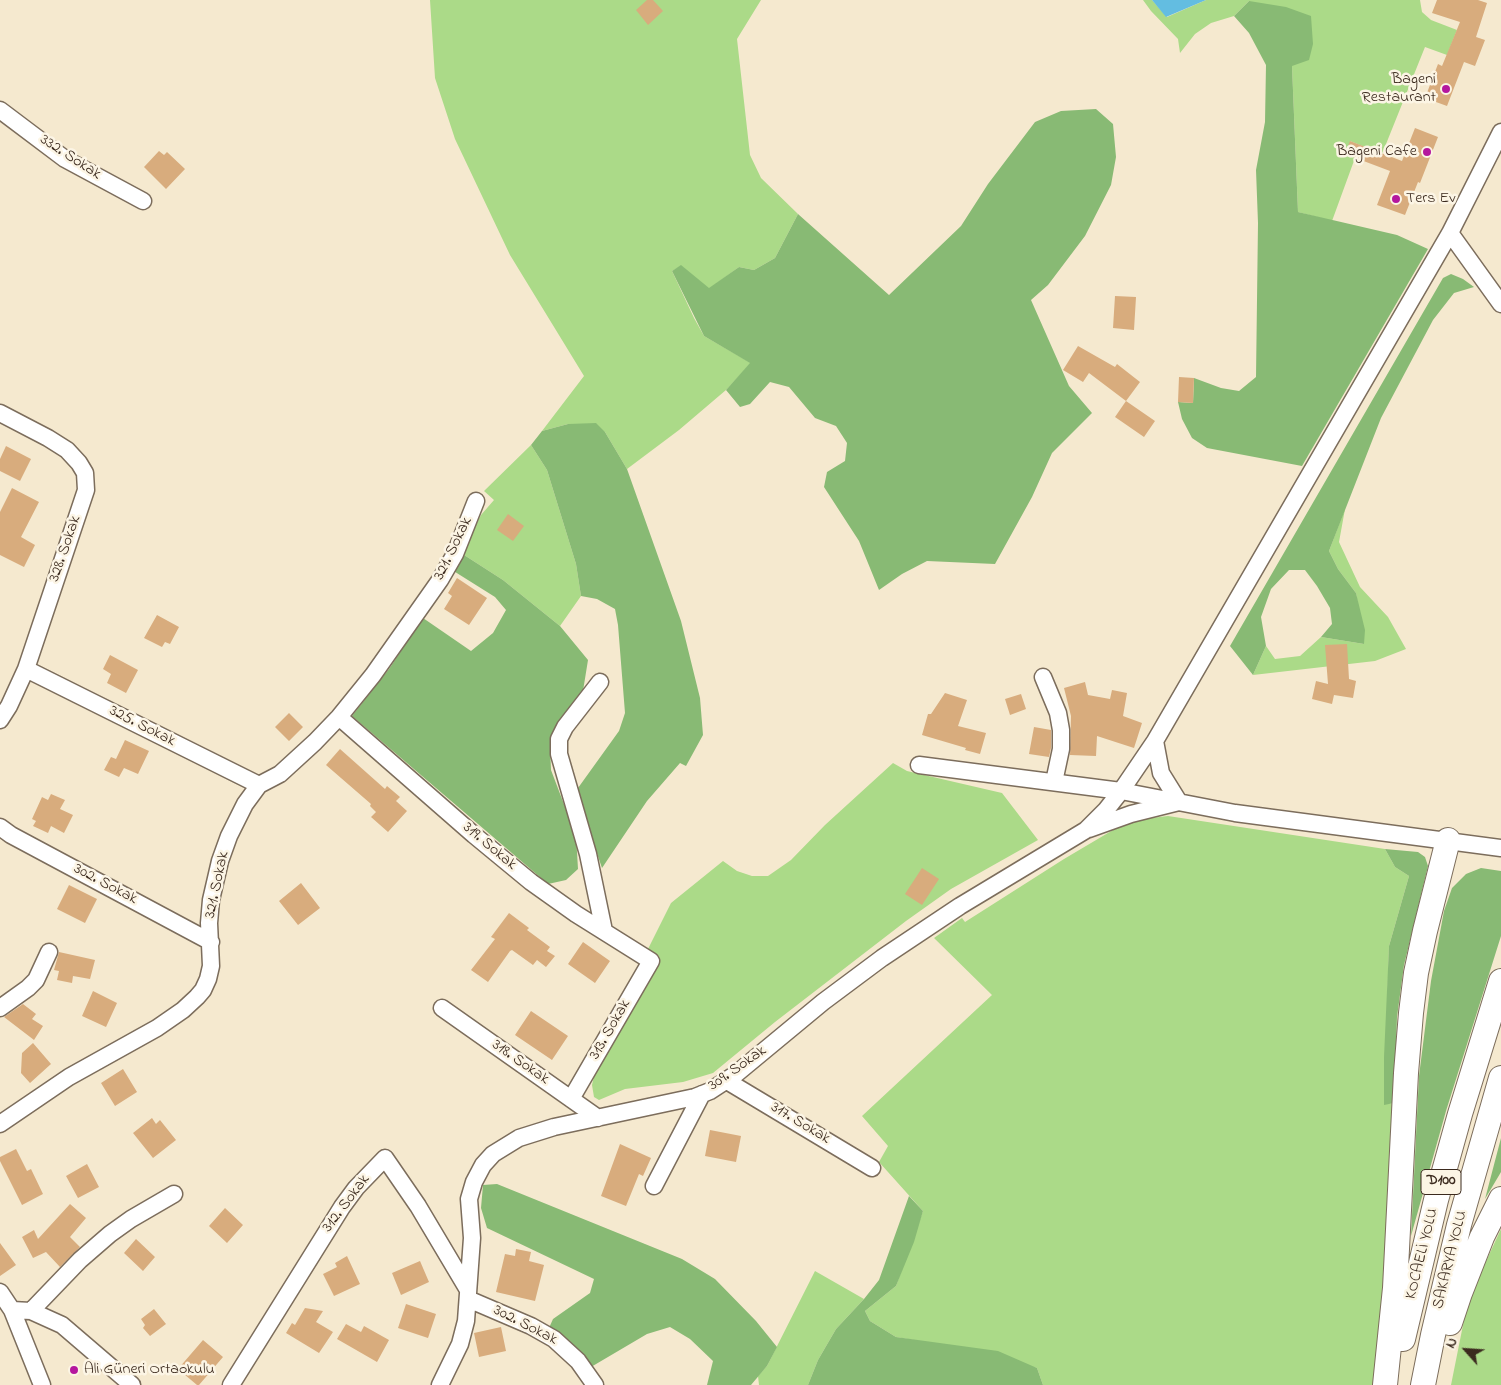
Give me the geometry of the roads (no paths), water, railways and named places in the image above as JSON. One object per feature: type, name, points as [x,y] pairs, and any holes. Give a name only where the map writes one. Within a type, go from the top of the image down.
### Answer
[{"type":"highway","points":[[1385,1385],[1395,1288],[1406,1073],[1411,1013],[1416,973],[1448,840]]},
{"type":"highway","name":"KOCAELİ YOLU","points":[[1394,1385],[1408,1312],[1436,1200],[1460,1114],[1501,982]]},
{"type":"highway","name":"SAKARYA YOLU","points":[[1423,1385],[1459,1225],[1501,1078]]},
{"type":"highway","points":[[1432,1385],[1460,1293],[1482,1237],[1501,1199]]},
{"type":"street","name":"332. Sokak","points":[[0,110],[65,159],[143,201]]},
{"type":"street","name":"309. Sokak","points":[[440,1385],[460,1344],[466,1321],[472,1238],[470,1199],[474,1182],[483,1166],[493,1154],[519,1138],[554,1128],[702,1094],[727,1080],[823,1002],[882,958],[960,906],[1086,830],[1121,791],[1155,741],[1450,233],[1501,132]]},
{"type":"street","points":[[1450,233],[1501,304]]},
{"type":"street","name":"328. Sokak","points":[[0,413],[67,450],[85,473],[86,490],[26,669],[9,706],[0,720]]},
{"type":"street","name":"321. Sokak","points":[[0,1124],[69,1077],[157,1028],[198,998],[208,980],[211,966],[209,923],[220,861],[229,836],[245,804],[259,785],[280,774],[295,762],[340,717],[373,676],[440,580],[455,554],[476,501]]},
{"type":"street","name":"325. Sokak","points":[[26,669],[259,785]]},
{"type":"street","points":[[1043,677],[1058,713],[1061,730],[1061,749],[1054,782]]},
{"type":"street","points":[[600,682],[565,727],[559,739],[558,754],[588,854],[604,931]]},
{"type":"street","name":"319. Sokak","points":[[340,717],[474,835],[531,882],[651,961]]},
{"type":"street","points":[[1155,741],[1161,772],[1178,802]]},
{"type":"street","points":[[919,764],[1121,791],[1235,813],[1501,848]]},
{"type":"street","points":[[1086,830],[1131,814],[1178,802]]},
{"type":"street","name":"302. Sokak","points":[[0,827],[11,835],[211,942]]},
{"type":"street","points":[[0,1008],[36,980],[49,952]]},
{"type":"street","name":"313. Sokak","points":[[571,1099],[651,961]]},
{"type":"street","name":"318. Sokak","points":[[442,1008],[598,1118]]},
{"type":"street","name":"317. Sokak","points":[[727,1080],[872,1168]]},
{"type":"street","points":[[654,1186],[702,1094]]},
{"type":"street","name":"312. Sokak","points":[[231,1385],[342,1207],[356,1188],[386,1158],[418,1206],[468,1294]]},
{"type":"street","points":[[31,1311],[80,1260],[110,1234],[131,1219],[174,1194]]},
{"type":"street","points":[[0,1292],[12,1310],[42,1385]]},
{"type":"street","name":"302. Sokak","points":[[468,1294],[554,1339],[578,1361],[595,1385]]},
{"type":"street","points":[[12,1310],[31,1311],[62,1325],[132,1385]]},
{"type":"water","points":[[1152,0],[1206,0],[1166,17]]},
{"type":"place","name":"Bageni Restaurant","points":[[1446,89]]},
{"type":"place","name":"Bageni Cafe","points":[[1427,152]]},
{"type":"place","name":"Ters Ev","points":[[1396,199]]},
{"type":"place","name":"Ali Güneri Ortaokulu","points":[[74,1370]]}]
